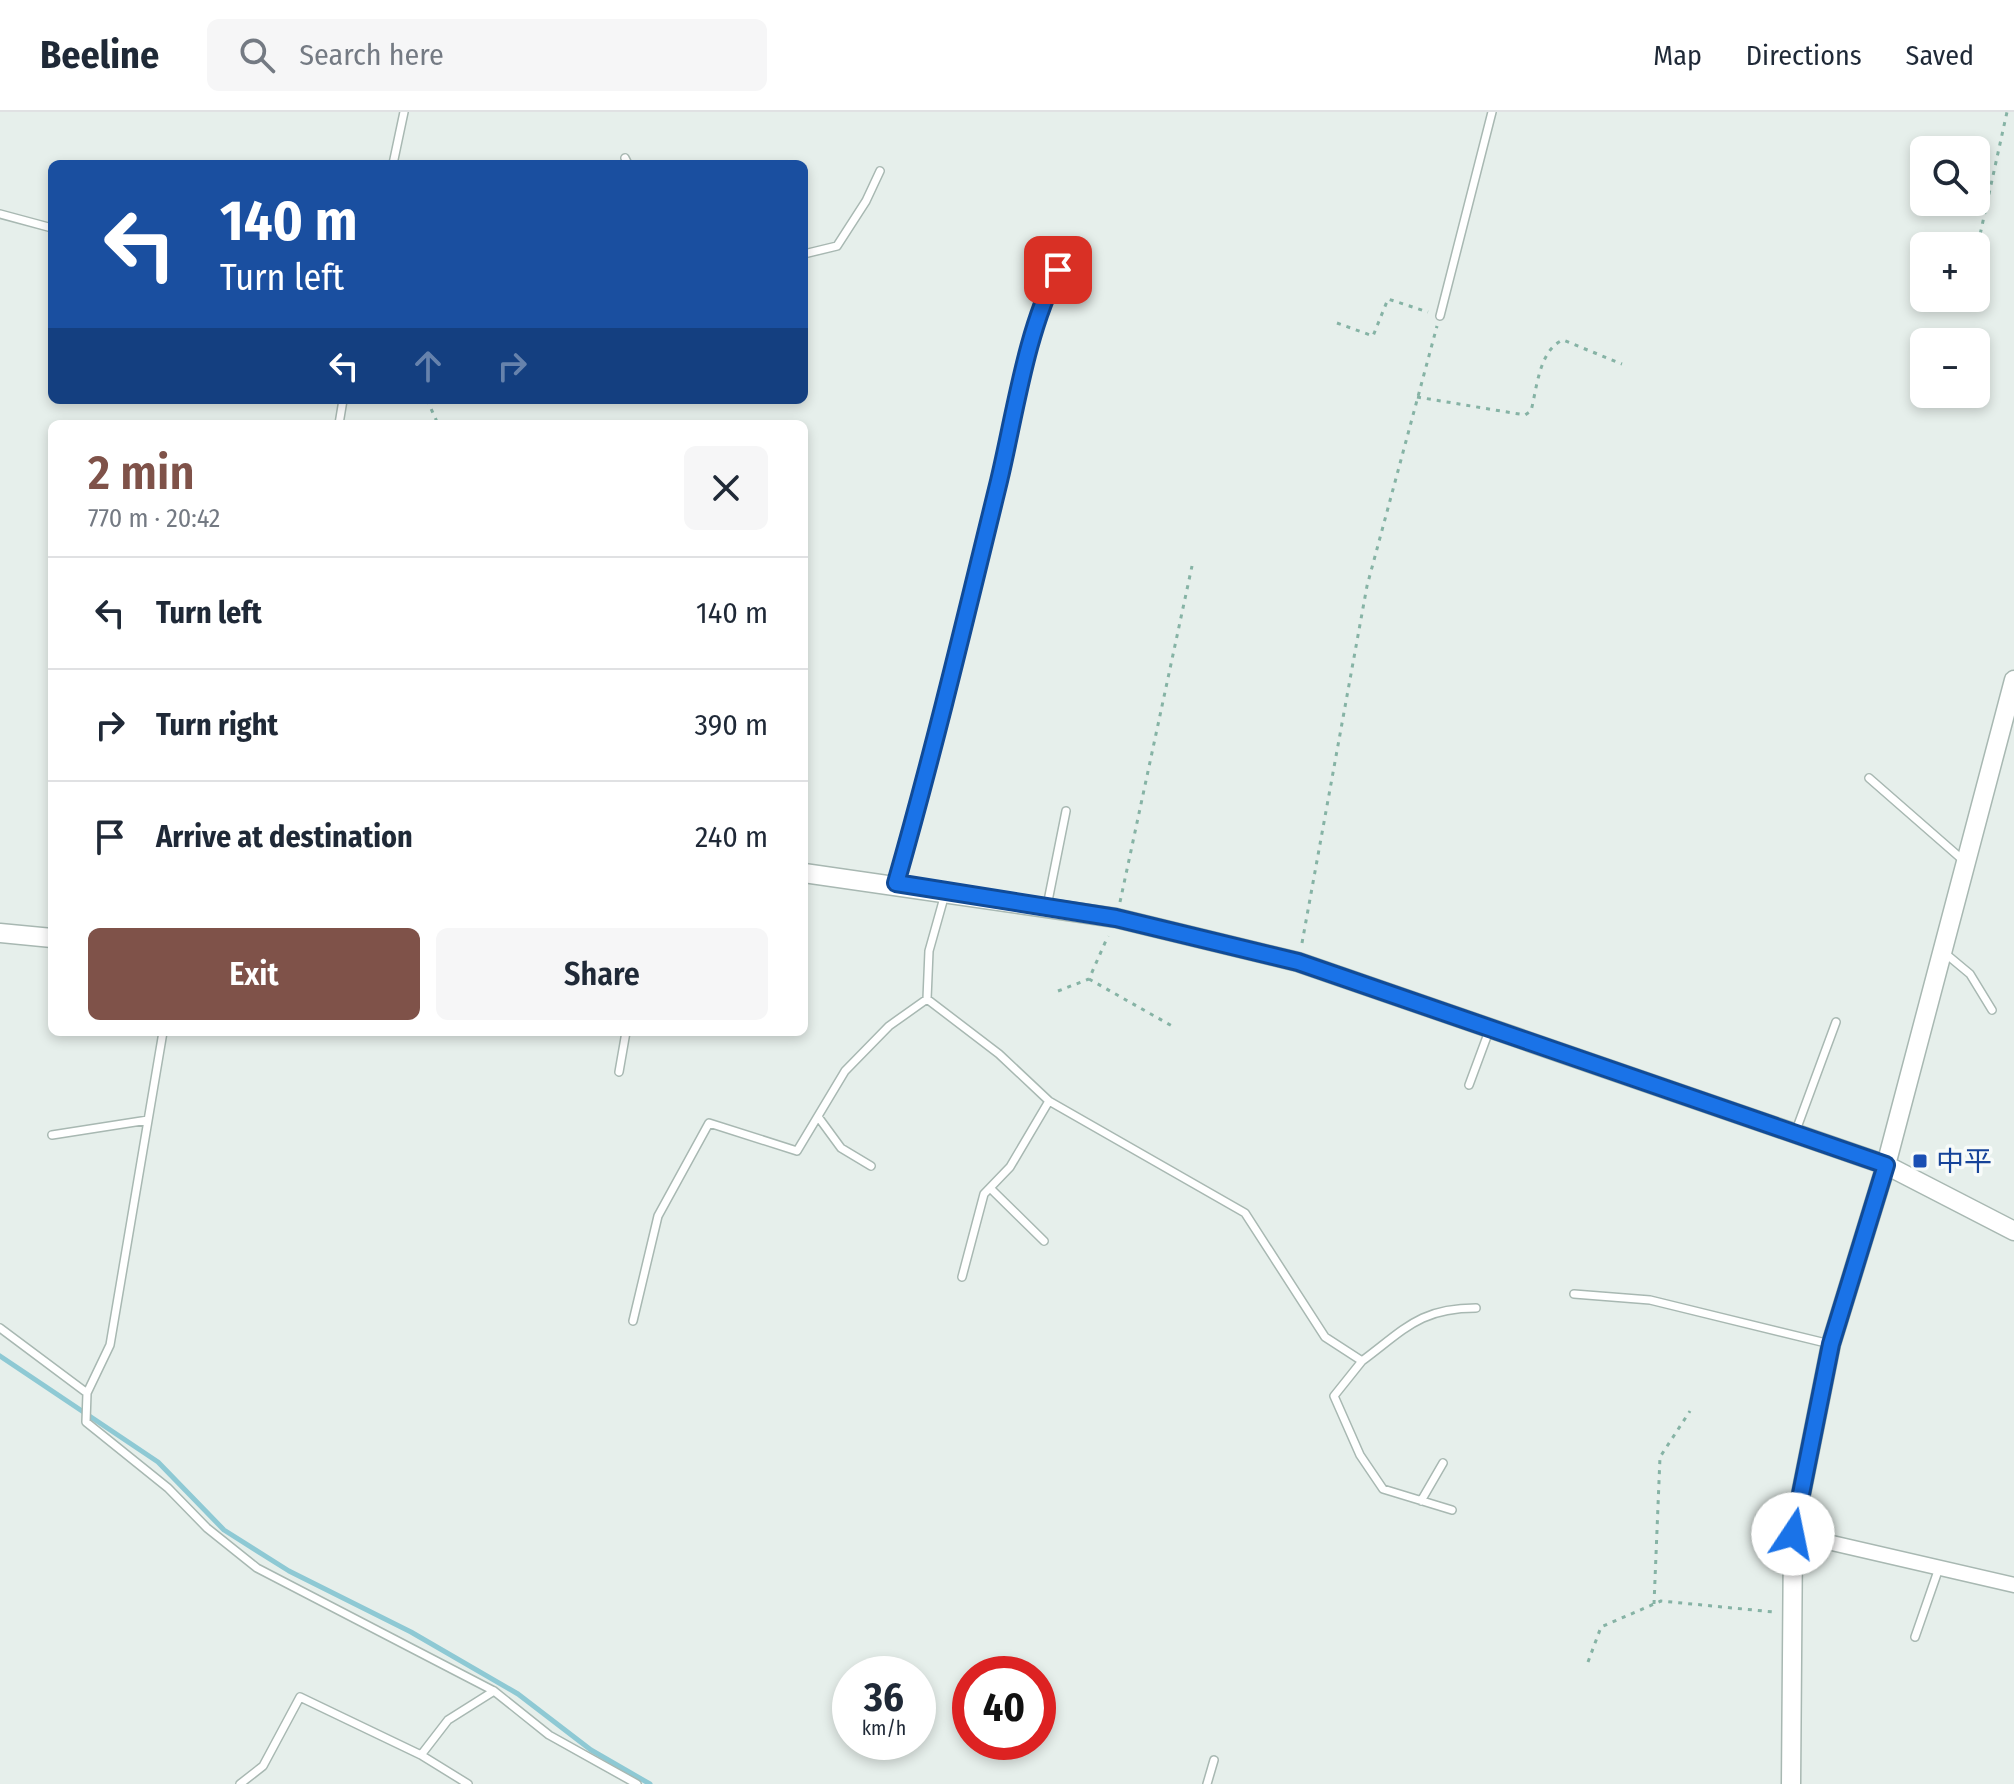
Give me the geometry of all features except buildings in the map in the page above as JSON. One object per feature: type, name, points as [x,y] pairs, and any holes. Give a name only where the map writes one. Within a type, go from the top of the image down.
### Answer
[{"type":"street","points":[[1791,1784],[1793,1534],[1831,1344],[1886,1165],[2014,680]]},
{"type":"street","points":[[808,877],[896,883],[1047,906],[1116,918],[1298,962],[1886,1165],[2014,1231]]},
{"type":"street","points":[[0,933],[48,938]]},
{"type":"street","points":[[1793,1534],[2014,1585]]},
{"type":"lane","points":[[394,160],[404,112]]},
{"type":"lane","points":[[1440,316],[1492,112]]},
{"type":"lane","points":[[808,253],[837,246],[866,201],[880,171]]},
{"type":"lane","points":[[0,214],[48,227]]},
{"type":"lane","points":[[896,883],[929,768],[1026,369],[1048,288],[1067,252]]},
{"type":"lane","points":[[1869,778],[1967,863]]},
{"type":"lane","points":[[1047,906],[1066,811]]},
{"type":"lane","points":[[927,999],[929,951],[946,892]]},
{"type":"lane","points":[[1944,952],[1970,974],[1992,1010]]},
{"type":"lane","points":[[927,999],[999,1054],[1049,1101],[1245,1213],[1325,1337],[1362,1361]]},
{"type":"lane","points":[[633,1321],[658,1216],[709,1123],[797,1151],[845,1071],[889,1026],[927,999]]},
{"type":"lane","points":[[1795,1133],[1836,1022]]},
{"type":"lane","points":[[1469,1085],[1490,1029]]},
{"type":"lane","points":[[162,1036],[110,1345],[87,1393],[86,1422],[168,1488],[207,1528],[257,1568],[494,1691],[549,1735],[637,1784]]},
{"type":"lane","points":[[619,1072],[625,1036]]},
{"type":"lane","points":[[962,1277],[984,1194],[1010,1167],[1049,1101]]},
{"type":"lane","points":[[819,1118],[841,1148],[871,1166]]},
{"type":"lane","points":[[52,1135],[148,1120]]},
{"type":"lane","points":[[990,1188],[1044,1241]]},
{"type":"lane","points":[[1574,1294],[1650,1300],[1831,1344]]},
{"type":"lane","points":[[1452,1510],[1383,1489],[1360,1455],[1334,1396],[1362,1361],[1416,1320],[1445,1308],[1476,1308]]},
{"type":"lane","points":[[0,1328],[87,1393]]},
{"type":"lane","points":[[1421,1501],[1443,1463]]},
{"type":"lane","points":[[1915,1637],[1939,1568]]},
{"type":"lane","points":[[421,1755],[448,1720],[494,1691]]},
{"type":"lane","points":[[240,1784],[263,1766],[300,1697],[421,1755],[468,1784]]},
{"type":"lane","points":[[1207,1784],[1214,1760]]},
{"type":"path","points":[[1981,232],[2007,112]]},
{"type":"path","points":[[1298,962],[1367,586],[1440,316],[1388,299],[1373,336],[1337,323]]},
{"type":"path","points":[[1417,397],[1525,415],[1531,411],[1547,352],[1555,343],[1563,340],[1622,364]]},
{"type":"path","points":[[1058,991],[1089,979],[1116,918],[1192,566]]},
{"type":"path","points":[[1089,979],[1172,1026]]},
{"type":"path","points":[[1654,1604],[1660,1457],[1690,1411]]},
{"type":"path","points":[[1588,1662],[1601,1627],[1661,1601],[1793,1614]]},
{"type":"waterway","points":[[0,1356],[158,1462],[224,1530],[289,1571],[411,1632],[518,1694],[591,1750],[650,1784]]},
{"type":"place","name":"中平","points":[[1920,1161]]},
{"type":"route","points":[[1058,270],[1048,288],[1026,369],[929,768],[896,883],[1116,918],[1298,962],[1886,1165],[1831,1344],[1793,1534]]}]
